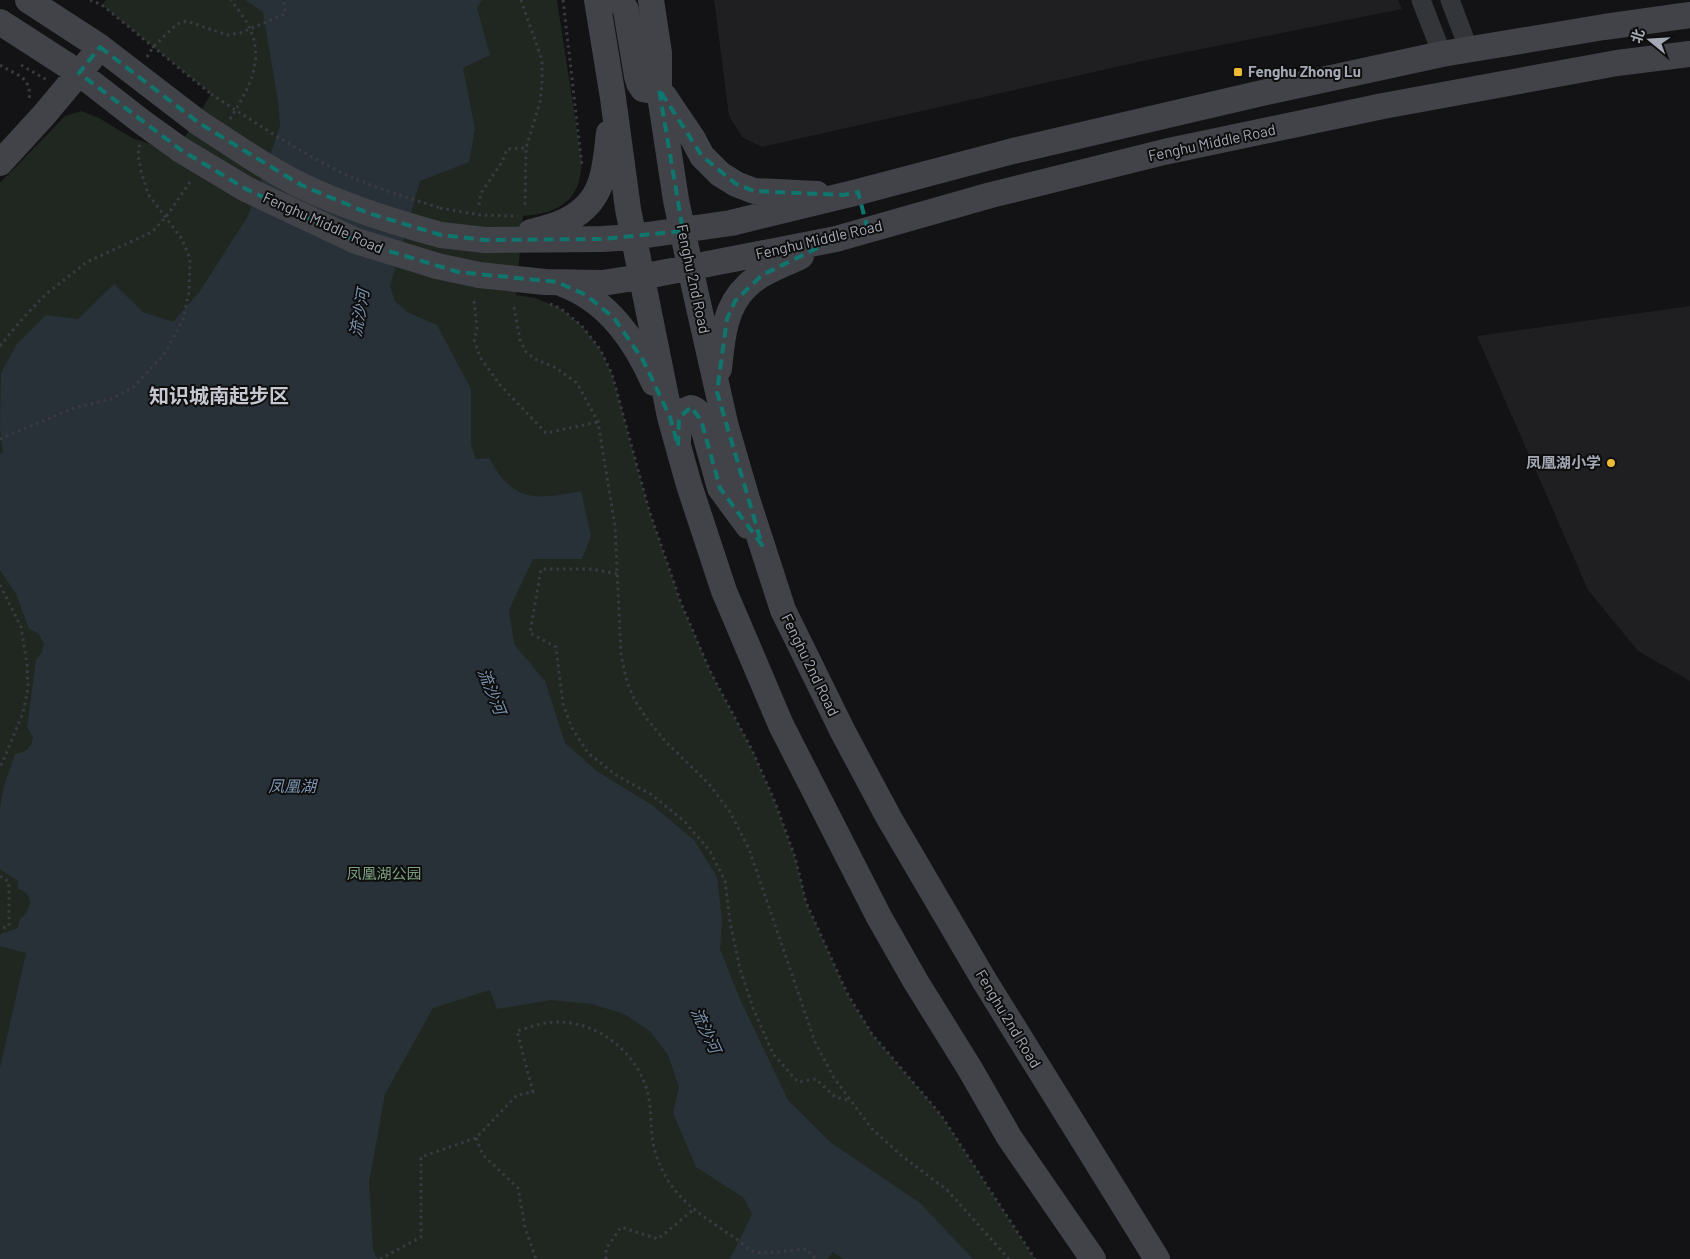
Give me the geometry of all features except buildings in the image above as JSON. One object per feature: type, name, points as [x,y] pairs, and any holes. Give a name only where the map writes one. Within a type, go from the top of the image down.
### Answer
[{"type":"street","name":"Fenghu Middle Road","points":[[28,0],[100,47],[199,123],[300,185],[368,213],[441,235],[485,240],[633,237],[731,223],[1162,115],[1442,54],[1604,27],[1690,15]]},
{"type":"street","points":[[597,0],[633,237],[670,417],[710,552],[724,591],[785,733],[879,917],[1009,1137],[1093,1259]]},
{"type":"street","points":[[620,0],[626,10],[637,76],[643,89],[648,90],[656,78],[659,53]]},
{"type":"street","name":"Fenghu 2nd Road","points":[[651,0],[659,53],[659,89],[676,200],[690,268],[717,392],[739,472],[783,610],[839,724],[890,818],[984,980],[1157,1259]]},
{"type":"street","points":[[1422,0],[1442,54]]},
{"type":"street","points":[[1450,0],[1469,50]]},
{"type":"street","name":"Fenghu Middle Road","points":[[0,22],[79,73],[181,150],[246,189],[356,241],[437,266],[472,274],[545,282],[602,283],[690,268],[836,239],[991,195],[1164,152],[1453,92],[1617,64],[1690,54]]},
{"type":"street","points":[[0,163],[100,47]]},
{"type":"street","points":[[659,89],[693,139],[702,156],[720,174],[736,184],[754,190],[851,194],[868,230]]},
{"type":"street","points":[[504,240],[560,224],[576,216],[587,207],[596,195],[601,183],[613,98]]},
{"type":"street","points":[[717,392],[722,337],[735,300],[746,286],[762,275],[836,239]]},
{"type":"street","points":[[517,279],[557,282],[586,296],[614,318],[643,360],[670,417]]},
{"type":"street","points":[[678,446],[681,412],[691,408],[699,412],[720,488],[762,545]]},
{"type":"path","points":[[90,0],[102,5],[211,94],[278,138],[328,166],[370,185],[440,208],[480,215],[523,216]]},
{"type":"path","points":[[226,125],[252,80],[255,66],[254,47],[250,29],[231,0]]},
{"type":"path","points":[[153,47],[177,24],[187,21],[227,35],[240,33],[285,14],[284,0]]},
{"type":"path","points":[[522,0],[542,60],[540,102],[526,148],[525,205]]},
{"type":"path","points":[[563,0],[582,163],[581,170]]},
{"type":"path","points":[[0,65],[24,78],[30,89],[28,102]]},
{"type":"path","points":[[16,74],[21,66]]},
{"type":"path","points":[[0,439],[74,408],[112,399],[134,386],[165,353],[183,320],[190,278],[190,259],[182,238],[148,194],[138,155],[140,141]]},
{"type":"path","points":[[479,205],[480,194],[502,162],[507,149],[526,148]]},
{"type":"path","points":[[0,346],[46,294],[86,262],[152,232],[166,217],[196,173]]},
{"type":"path","points":[[474,301],[477,329],[474,339],[480,357],[500,385],[546,433],[598,422]]},
{"type":"path","points":[[544,302],[560,308],[581,325],[600,349],[612,374],[649,510],[681,603],[710,671],[752,750],[775,802],[795,857],[806,902],[847,993],[872,1034],[941,1115],[1035,1259]]},
{"type":"path","points":[[514,307],[520,340],[526,352],[535,359],[556,368],[577,383],[598,422],[612,502],[621,655],[630,688],[647,719],[667,743],[709,784],[730,812],[752,858],[815,1042],[834,1078],[872,1128],[902,1156],[947,1190],[1009,1259]]},
{"type":"path","points":[[617,574],[592,569],[541,569],[530,633],[556,647],[563,704],[572,728],[588,753],[616,775],[658,800],[684,821],[710,851],[725,881],[730,922],[740,970],[753,1008],[773,1054],[798,1082],[816,1079],[835,1097],[851,1101]]},
{"type":"path","points":[[0,585],[21,627],[27,664],[28,688],[23,713],[0,768]]},
{"type":"path","points":[[0,876],[10,882],[9,926],[0,929]]},
{"type":"path","points":[[380,1259],[421,1237],[420,1157],[476,1138],[517,1095],[533,1092],[517,1031],[546,1023],[568,1023],[590,1029],[610,1038],[629,1056],[640,1072],[647,1088],[654,1150],[672,1188],[693,1210],[755,1253],[806,1249],[816,1259]]},
{"type":"path","points":[[476,1138],[484,1156],[518,1188],[525,1227],[536,1259]]},
{"type":"path","points":[[606,1259],[606,1249],[621,1227],[658,1239],[693,1210]]},
{"type":"path","points":[[1028,1259],[1033,1255]]},
{"type":"highlighted area","points":[[100,47],[199,123],[301,185],[368,213],[441,235],[485,240],[602,239],[683,231],[659,89],[702,156],[736,184],[754,191],[843,195],[858,192],[868,230],[836,239],[762,275],[735,301],[727,319],[717,392],[762,545],[720,488],[701,420],[691,407],[679,418],[678,446],[670,417],[643,360],[614,318],[586,295],[557,282],[458,272],[356,241],[246,189],[181,150],[79,73]]},
{"type":"shaded area","points":[[714,0],[1398,0],[1402,9],[1156,58],[762,147],[742,137],[729,116]]},
{"type":"shaded area","name":"凤凰湖小学","points":[[1690,306],[1690,681],[1638,651],[1588,590],[1477,336]]},
{"type":"green space","name":"凤凰湖","points":[[106,0],[557,0],[582,163],[580,178],[573,194],[562,205],[548,212],[523,216],[516,295],[535,298],[560,308],[581,325],[600,349],[612,374],[649,510],[681,603],[710,671],[752,750],[775,802],[795,857],[806,902],[847,993],[872,1034],[941,1115],[1035,1259],[0,1259],[0,183],[65,116],[81,111],[99,118],[132,138],[176,152],[211,94],[102,5]]},
{"type":"water","name":"凤凰湖","points":[[245,0],[482,0],[477,8],[490,55],[463,68],[475,129],[469,162],[420,181],[390,286],[395,301],[407,312],[437,325],[471,389],[471,445],[476,459],[489,458],[507,483],[517,491],[527,495],[551,496],[581,491],[591,536],[582,559],[533,559],[509,610],[514,644],[545,681],[565,743],[598,772],[652,805],[694,840],[717,877],[722,919],[720,949],[739,997],[788,1100],[830,1142],[920,1203],[973,1259],[843,1259],[833,1252],[827,1259],[730,1259],[752,1214],[744,1198],[696,1167],[673,1113],[679,1087],[668,1055],[651,1032],[624,1014],[592,1004],[551,1000],[497,1009],[490,990],[433,1008],[385,1094],[369,1182],[373,1249],[377,1259],[0,1259],[0,1068],[26,953],[0,946],[0,934],[18,928],[20,919],[27,911],[30,902],[24,891],[18,889],[18,881],[0,869],[0,808],[4,786],[15,754],[28,749],[32,741],[33,737],[27,727],[36,660],[42,652],[44,644],[38,633],[29,629],[16,594],[0,570],[0,454],[3,453],[0,428],[1,373],[17,344],[46,315],[78,319],[114,284],[143,312],[173,322],[200,291],[248,216],[280,127],[278,101],[263,12]]},
{"type":"place","name":"Fenghu Zhong Lu","points":[[1238,72]]},
{"type":"place","name":"凤凰湖小学","points":[[1611,463]]},
{"type":"district","name":"知识城南起步区","points":[[219,396]]},
{"type":"water label","name":"流沙河","points":[[359,313]]},
{"type":"water label","name":"流沙河","points":[[492,691]]},
{"type":"water label","name":"流沙河","points":[[706,1030]]},
{"type":"park label","name":"凤凰湖公园","points":[[384,874]]}]
